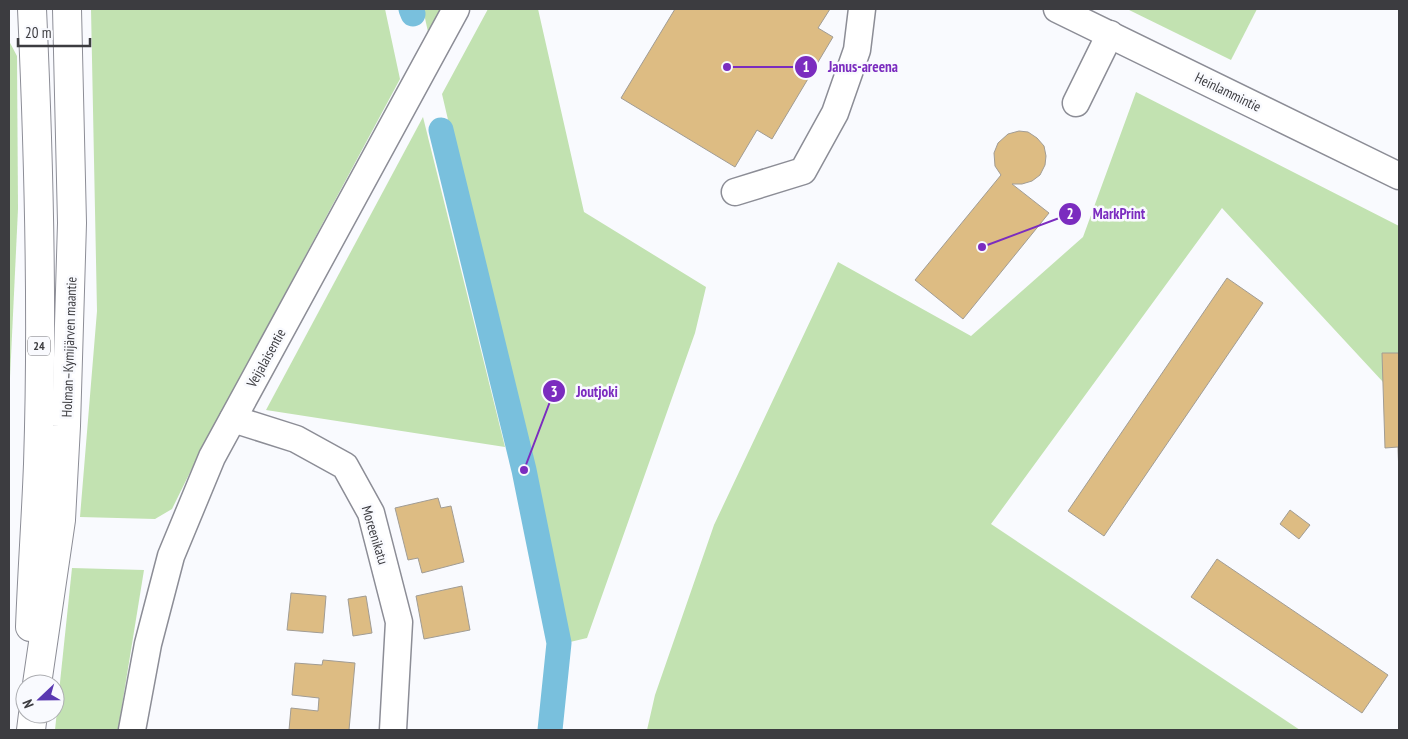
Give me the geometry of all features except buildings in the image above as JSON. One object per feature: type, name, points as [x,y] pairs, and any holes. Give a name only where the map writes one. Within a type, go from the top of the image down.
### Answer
[{"type":"highway","name":"Holman–Kymijärven maantie","points":[[29,674],[38,463],[40,315],[38,133],[32,9]]},
{"type":"highway","name":"Holman–Kymijärven maantie","points":[[39,674],[61,520],[66,426],[72,223],[67,9]]},
{"type":"street","name":"Veijalaisentie","points":[[132,730],[148,644],[171,556],[212,457],[456,9]]},
{"type":"street","points":[[735,192],[803,171],[835,113],[857,50],[862,9]]},
{"type":"street","name":"Heinlammintie","points":[[1057,9],[1399,176]]},
{"type":"street","points":[[1076,103],[1110,34]]},
{"type":"street","name":"Moreenikatu","points":[[233,419],[296,439],[345,466],[371,513],[399,622],[393,730]]},
{"type":"green space","points":[[91,9],[385,9],[400,79],[200,452],[172,509],[155,519],[80,517],[97,311]]},
{"type":"green space","points":[[423,9],[441,9],[428,32]]},
{"type":"green space","points":[[488,9],[538,9],[584,212],[706,287],[695,333],[587,638],[570,642],[442,94]]},
{"type":"green space","points":[[1127,9],[1257,9],[1231,60]]},
{"type":"green space","points":[[9,41],[17,56],[18,209],[9,399]]},
{"type":"green space","points":[[1136,92],[1399,226],[1399,429],[1383,382],[1222,208],[991,524],[1300,730],[647,730],[655,695],[714,525],[838,262],[971,336],[1083,237]]},
{"type":"green space","points":[[423,117],[505,447],[266,410]]},
{"type":"green space","points":[[72,568],[144,570],[118,730],[55,730],[56,724],[65,724],[65,674],[61,674]]},
{"type":"waterway","points":[[411,9],[413,14]]},
{"type":"waterway","points":[[441,130],[524,470],[559,643],[550,730]]},
{"type":"place","name":"Janus-areena","points":[[727,67]]},
{"type":"place","name":"MarkPrint","points":[[982,247]]},
{"type":"place","name":"Joutjoki","points":[[524,470]]}]
